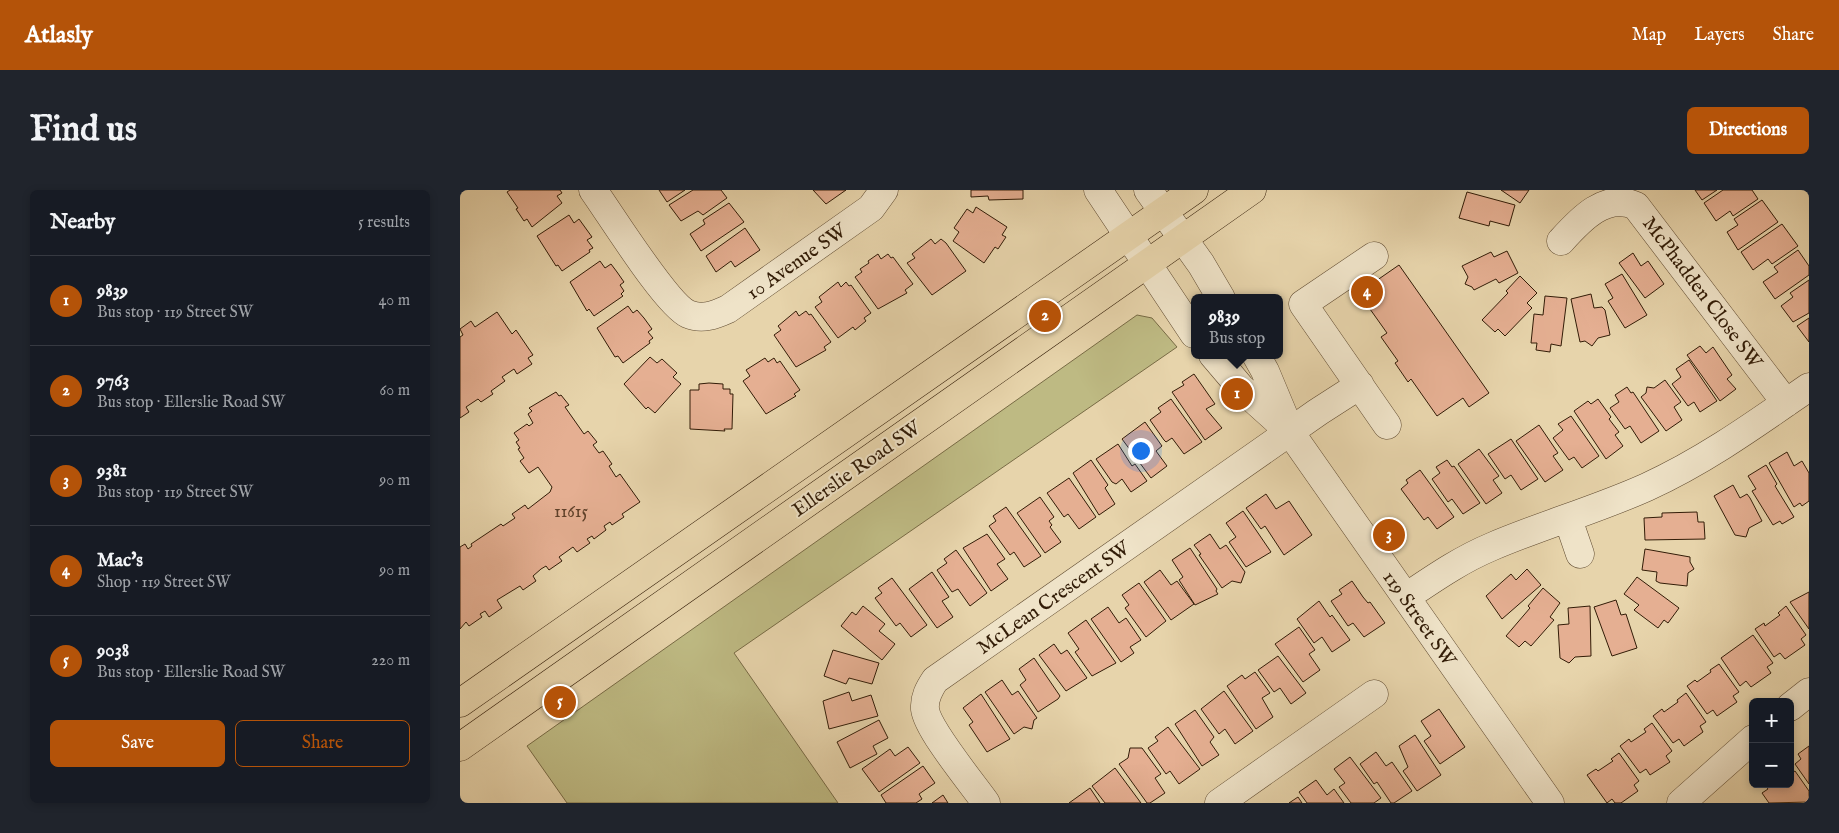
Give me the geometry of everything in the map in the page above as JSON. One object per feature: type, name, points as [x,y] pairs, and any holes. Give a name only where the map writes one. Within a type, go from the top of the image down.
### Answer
[{"type":"main road","name":"Ellerslie Road SW","points":[[460,703],[1130,235],[1155,200],[1194,190]]},
{"type":"main road","name":"Ellerslie Road SW","points":[[460,747],[1252,190]]},
{"type":"street","name":"10 Avenue SW","points":[[594,190],[669,298],[686,313],[697,317],[717,314],[728,308],[871,208],[884,190]]},
{"type":"street","points":[[1098,190],[1130,235],[1191,329]]},
{"type":"street","points":[[1155,200],[1183,238],[1218,294]]},
{"type":"street","name":"McPhadden Close SW","points":[[1561,241],[1582,219],[1603,205],[1621,202],[1636,206],[1786,403]]},
{"type":"street","points":[[1374,256],[1303,304],[1387,425]]},
{"type":"street","name":"119 Street SW","points":[[1216,359],[1241,388],[1290,432]]},
{"type":"street","name":"119 Street SW","points":[[1258,359],[1290,432],[1550,803]]},
{"type":"street","name":"McLean Crescent SW","points":[[986,803],[934,729],[926,714],[925,698],[935,680],[1290,432],[1360,386]]},
{"type":"street","points":[[1406,597],[1466,558],[1515,537],[1612,502],[1672,474],[1725,445],[1809,387]]},
{"type":"street","points":[[1568,519],[1580,554]]},
{"type":"street","points":[[1794,704],[1809,692]]},
{"type":"street","points":[[1219,803],[1374,694]]},
{"type":"street","points":[[1681,803],[1749,743]]},
{"type":"shaded area","points":[[1137,315],[1152,318],[1177,347],[734,653],[838,803],[567,803],[527,746]]},
{"type":"building","points":[[510,190],[560,190],[562,193],[557,196],[562,203],[532,227],[527,219],[524,221],[516,209],[518,208],[507,192]]},
{"type":"building","points":[[659,190],[685,190],[667,202]]},
{"type":"building","points":[[693,190],[721,190],[727,198],[703,215],[698,211],[681,221],[669,205]]},
{"type":"building","points":[[813,190],[846,190],[826,204]]},
{"type":"building","points":[[971,190],[1023,190],[1023,199],[989,200],[988,196],[971,197]]},
{"type":"building","points":[[1501,190],[1529,190],[1520,203]]},
{"type":"building","points":[[1695,190],[1717,190],[1702,200]]},
{"type":"building","points":[[1723,190],[1752,190],[1758,199],[1733,216],[1730,211],[1716,221],[1704,203]]},
{"type":"building","points":[[1467,192],[1515,205],[1509,226],[1490,221],[1489,226],[1459,218]]},
{"type":"building","points":[[1762,200],[1778,222],[1738,250],[1727,232],[1738,225],[1734,219]]},
{"type":"building","points":[[729,203],[744,222],[701,251],[690,234],[705,224],[703,220]]},
{"type":"building","points":[[976,207],[1007,227],[1002,235],[1006,237],[998,249],[995,247],[984,263],[953,241],[959,232],[954,228],[967,209],[973,213]]},
{"type":"building","points":[[569,215],[574,223],[579,219],[592,237],[587,240],[593,248],[562,271],[558,265],[556,266],[537,236]]},
{"type":"building","points":[[1782,224],[1798,246],[1772,264],[1768,259],[1753,270],[1741,252]]},
{"type":"building","points":[[745,228],[760,250],[735,267],[731,261],[716,272],[706,256]]},
{"type":"building","points":[[931,239],[935,244],[941,239],[946,243],[966,271],[932,295],[907,263],[915,258],[912,254]]},
{"type":"building","points":[[1798,250],[1809,266],[1809,275],[1775,299],[1763,282],[1778,272],[1774,267]]},
{"type":"building","points":[[1507,251],[1518,273],[1499,283],[1496,279],[1474,290],[1465,284],[1468,277],[1462,266],[1491,252],[1494,257]]},
{"type":"building","points":[[1633,253],[1641,266],[1648,261],[1664,284],[1645,298],[1619,263]]},
{"type":"building","points":[[878,254],[881,259],[888,254],[891,258],[893,257],[913,284],[905,290],[907,293],[878,309],[855,277],[862,272],[860,269],[869,263],[868,261]]},
{"type":"building","points":[[600,261],[605,268],[611,264],[624,282],[620,285],[624,291],[621,294],[623,296],[594,316],[589,309],[587,311],[570,282]]},
{"type":"building","points":[[1399,265],[1489,393],[1469,407],[1463,398],[1437,416],[1411,379],[1408,382],[1395,363],[1398,361],[1381,337],[1387,333],[1365,302],[1353,300],[1356,284],[1362,285],[1370,280],[1373,283]]},
{"type":"building","points":[[1622,274],[1647,315],[1625,328],[1608,301],[1613,298],[1605,284]]},
{"type":"building","points":[[1520,276],[1537,293],[1527,303],[1532,308],[1505,336],[1498,329],[1495,332],[1482,320],[1508,293],[1506,291]]},
{"type":"building","points":[[1809,280],[1809,313],[1793,322],[1781,306],[1793,297],[1790,293]]},
{"type":"building","points":[[838,282],[841,287],[846,282],[849,286],[851,285],[871,313],[864,318],[866,321],[855,330],[853,327],[838,338],[815,307],[822,302],[819,297]]},
{"type":"building","points":[[1591,294],[1594,308],[1602,307],[1605,310],[1610,335],[1598,338],[1592,346],[1585,341],[1580,342],[1571,299]]},
{"type":"building","points":[[1545,296],[1567,298],[1561,346],[1551,344],[1550,352],[1536,350],[1537,343],[1531,343],[1534,314],[1543,315]]},
{"type":"building","points":[[628,306],[633,313],[637,310],[644,318],[652,329],[648,332],[653,338],[649,341],[650,343],[623,363],[618,356],[615,357],[597,328]]},
{"type":"building","points":[[796,311],[799,316],[806,311],[809,315],[811,314],[831,342],[824,347],[826,350],[796,367],[774,335],[781,330],[778,326]]},
{"type":"building","points":[[497,312],[512,334],[516,330],[533,355],[528,358],[532,364],[517,374],[514,369],[502,377],[505,381],[491,391],[493,394],[481,402],[478,399],[466,407],[469,412],[460,418],[460,337],[463,335],[460,329],[471,321],[475,327]]},
{"type":"building","points":[[1809,318],[1809,342],[1797,326]]},
{"type":"building","points":[[1700,346],[1706,353],[1713,347],[1732,375],[1727,379],[1736,389],[1720,401],[1687,355]]},
{"type":"building","points":[[650,357],[657,363],[662,359],[677,373],[673,377],[681,384],[655,413],[648,407],[646,409],[624,384]]},
{"type":"building","points":[[765,358],[768,362],[774,358],[777,363],[780,361],[800,390],[794,394],[796,396],[766,414],[743,381],[750,376],[746,370]]},
{"type":"building","points":[[1689,360],[1717,401],[1700,412],[1694,402],[1688,406],[1672,384],[1681,377],[1676,369]]},
{"type":"building","points":[[1194,374],[1215,404],[1206,409],[1222,428],[1205,440],[1172,392],[1184,385],[1182,382]]},
{"type":"building","points":[[1665,380],[1681,402],[1674,407],[1682,420],[1666,431],[1641,397],[1646,393],[1647,387],[1654,388]]},
{"type":"building","points":[[699,384],[723,384],[723,389],[730,389],[730,394],[733,394],[732,429],[724,429],[725,431],[690,429],[690,390],[699,390]]},
{"type":"building","points":[[1627,387],[1631,393],[1633,392],[1659,431],[1641,443],[1630,426],[1625,429],[1610,408],[1619,402],[1615,395]]},
{"type":"building","points":[[556,392],[569,405],[565,407],[584,434],[588,431],[597,442],[593,445],[599,453],[603,451],[612,464],[609,466],[616,477],[620,474],[640,502],[622,514],[624,517],[612,525],[610,522],[604,526],[606,530],[594,539],[592,536],[587,539],[590,543],[577,552],[573,547],[559,557],[562,561],[549,570],[546,566],[541,569],[533,576],[536,581],[523,590],[520,586],[497,600],[502,608],[489,617],[485,611],[480,614],[482,617],[469,626],[466,622],[460,629],[460,547],[465,544],[468,549],[472,546],[471,544],[501,524],[503,526],[515,518],[512,514],[525,505],[528,509],[550,492],[552,487],[538,467],[529,473],[520,461],[524,458],[518,449],[520,448],[516,442],[519,440],[514,433],[527,424],[529,426],[533,423],[528,414],[532,411],[529,408]]},
{"type":"building","points":[[1171,399],[1202,442],[1184,454],[1172,438],[1166,442],[1164,440],[1150,420],[1161,412],[1158,408]]},
{"type":"building","points":[[1598,399],[1619,432],[1615,435],[1623,446],[1606,459],[1574,411],[1588,401],[1591,404]]},
{"type":"building","points":[[1571,416],[1599,456],[1582,468],[1574,457],[1569,460],[1553,438],[1563,430],[1558,424]]},
{"type":"building","points":[[1145,422],[1162,446],[1156,451],[1167,466],[1151,478],[1122,439]]},
{"type":"building","points":[[1539,425],[1558,453],[1553,456],[1563,470],[1545,482],[1516,441]]},
{"type":"building","points":[[1511,439],[1538,479],[1521,490],[1511,475],[1505,479],[1488,454]]},
{"type":"building","points":[[1118,444],[1132,466],[1135,464],[1147,481],[1131,492],[1122,479],[1116,484],[1112,482],[1096,459]]},
{"type":"building","points":[[1479,449],[1499,476],[1493,480],[1502,493],[1486,504],[1458,464]]},
{"type":"building","points":[[1787,452],[1794,466],[1802,461],[1809,473],[1809,501],[1802,506],[1800,503],[1794,507],[1769,463]]},
{"type":"building","points":[[1091,460],[1108,485],[1105,488],[1115,504],[1099,515],[1073,473]]},
{"type":"building","points":[[1447,460],[1452,467],[1454,466],[1480,503],[1463,514],[1452,499],[1448,502],[1432,479],[1440,473],[1436,467]]},
{"type":"building","points":[[1766,465],[1777,484],[1775,486],[1794,517],[1782,524],[1780,521],[1773,525],[1752,491],[1756,489],[1748,476]]},
{"type":"building","points":[[1420,470],[1454,517],[1437,529],[1428,517],[1424,520],[1401,489],[1408,483],[1406,480]]},
{"type":"building","points":[[1069,478],[1096,517],[1079,529],[1068,514],[1064,517],[1047,493]]},
{"type":"building","points":[[1733,485],[1740,498],[1747,494],[1762,521],[1749,528],[1746,537],[1735,535],[1714,496]]},
{"type":"building","points":[[1266,494],[1276,509],[1289,501],[1312,535],[1284,555],[1265,526],[1261,529],[1246,508]]},
{"type":"building","points":[[1040,497],[1054,517],[1049,521],[1052,525],[1050,527],[1061,542],[1045,553],[1017,513]]},
{"type":"building","points":[[1006,507],[1041,556],[1024,567],[1014,552],[1010,555],[989,526],[996,521],[993,516]]},
{"type":"building","points":[[1243,511],[1271,552],[1246,567],[1229,542],[1236,537],[1226,523]]},
{"type":"building","points":[[1697,512],[1698,522],[1704,522],[1705,539],[1645,540],[1644,518],[1662,517],[1662,513]]},
{"type":"building","points":[[987,534],[1005,559],[997,564],[1008,579],[991,591],[963,548]]},
{"type":"building","points":[[1210,534],[1220,549],[1226,545],[1245,572],[1241,583],[1232,581],[1222,588],[1199,555],[1201,554],[1194,545]]},
{"type":"building","points":[[1190,548],[1217,589],[1218,594],[1195,605],[1179,580],[1183,577],[1172,560]]},
{"type":"building","points":[[1645,549],[1690,557],[1690,562],[1694,569],[1688,573],[1687,586],[1660,583],[1656,581],[1657,572],[1642,570]]},
{"type":"building","points":[[956,550],[987,593],[970,606],[958,589],[952,592],[937,570],[947,563],[944,559]]},
{"type":"building","points":[[1527,569],[1541,585],[1502,619],[1486,596],[1511,574],[1516,580]]},
{"type":"building","points":[[1160,570],[1171,585],[1177,581],[1194,604],[1171,620],[1144,582]]},
{"type":"building","points":[[932,572],[949,597],[942,601],[953,617],[937,628],[909,589]]},
{"type":"building","points":[[1637,577],[1679,608],[1668,623],[1664,620],[1658,628],[1634,610],[1639,605],[1624,594]]},
{"type":"building","points":[[892,578],[927,625],[911,637],[900,623],[896,626],[875,598],[882,593],[878,588]]},
{"type":"building","points":[[1352,581],[1385,623],[1364,637],[1353,623],[1348,626],[1331,601],[1342,594],[1339,590]]},
{"type":"building","points":[[1139,583],[1166,621],[1146,637],[1125,608],[1129,605],[1122,595]]},
{"type":"building","points":[[1543,588],[1560,603],[1550,617],[1554,620],[1531,646],[1525,641],[1519,647],[1506,636],[1530,608],[1528,606]]},
{"type":"building","points":[[1809,592],[1809,629],[1790,602]]},
{"type":"building","points":[[1616,600],[1621,615],[1626,614],[1637,648],[1612,656],[1594,607]]},
{"type":"building","points":[[1319,601],[1350,640],[1332,652],[1322,637],[1314,643],[1297,619]]},
{"type":"building","points":[[863,606],[885,624],[879,631],[895,644],[882,660],[841,626],[852,612],[856,615]]},
{"type":"building","points":[[1590,606],[1591,656],[1575,657],[1569,663],[1560,658],[1558,625],[1569,624],[1568,608]]},
{"type":"building","points":[[1786,606],[1806,635],[1801,639],[1805,645],[1785,659],[1780,653],[1774,657],[1755,629],[1764,623],[1765,626],[1780,615],[1778,613]]},
{"type":"building","points":[[1108,607],[1119,623],[1126,618],[1141,640],[1130,647],[1134,653],[1121,662],[1091,619]]},
{"type":"building","points":[[1086,620],[1116,663],[1092,676],[1075,652],[1079,649],[1068,633]]},
{"type":"building","points":[[1299,627],[1315,650],[1309,654],[1320,670],[1303,682],[1275,644]]},
{"type":"building","points":[[1753,635],[1773,663],[1767,667],[1771,673],[1751,687],[1746,681],[1740,686],[1721,658]]},
{"type":"building","points":[[1054,644],[1061,654],[1067,650],[1087,678],[1066,691],[1039,655]]},
{"type":"building","points":[[833,650],[879,663],[872,684],[849,678],[846,684],[824,676]]},
{"type":"building","points":[[1278,656],[1306,693],[1291,704],[1280,688],[1274,692],[1258,670]]},
{"type":"building","points":[[1034,658],[1060,696],[1038,712],[1020,685],[1026,680],[1019,669]]},
{"type":"building","points":[[1719,664],[1739,692],[1733,696],[1737,702],[1717,716],[1713,710],[1707,714],[1687,686],[1695,680],[1697,682]]},
{"type":"building","points":[[1255,672],[1270,693],[1262,698],[1273,717],[1256,729],[1227,686],[1242,675],[1245,679]]},
{"type":"building","points":[[1002,680],[1012,695],[1018,691],[1037,718],[1034,720],[1032,729],[1024,727],[1014,734],[985,692]]},
{"type":"building","points":[[1224,691],[1253,731],[1235,744],[1225,729],[1219,734],[1201,709]]},
{"type":"building","points":[[849,692],[852,701],[871,695],[878,716],[829,729],[823,701]]},
{"type":"building","points":[[1686,693],[1706,722],[1700,726],[1703,732],[1684,746],[1679,739],[1673,743],[1653,716],[1662,709],[1664,712],[1678,702],[1677,700]]},
{"type":"building","points":[[981,694],[1010,739],[987,752],[969,725],[973,722],[963,708]]},
{"type":"building","points":[[1439,709],[1465,747],[1440,764],[1424,741],[1431,736],[1421,721]]},
{"type":"building","points":[[1195,710],[1214,737],[1210,742],[1219,755],[1202,766],[1175,724]]},
{"type":"building","points":[[879,720],[888,738],[873,746],[877,754],[850,768],[837,742]]},
{"type":"building","points":[[1652,723],[1672,751],[1666,756],[1670,762],[1650,775],[1646,769],[1640,773],[1620,746],[1629,739],[1631,742],[1646,732],[1644,729]]},
{"type":"building","points":[[1168,727],[1200,769],[1179,784],[1170,771],[1166,774],[1148,748],[1158,741],[1155,737]]},
{"type":"building","points":[[1415,735],[1441,775],[1417,791],[1403,771],[1408,767],[1399,746]]},
{"type":"building","points":[[1809,746],[1809,784],[1795,764],[1801,759],[1798,754]]},
{"type":"building","points":[[908,747],[920,763],[879,792],[862,769],[890,749],[895,756]]},
{"type":"building","points":[[1130,748],[1142,748],[1161,774],[1155,778],[1165,793],[1150,803],[1147,803],[1119,764],[1128,758]]},
{"type":"building","points":[[1376,752],[1386,766],[1392,762],[1412,791],[1394,803],[1391,803],[1377,782],[1374,784],[1360,764]]},
{"type":"building","points":[[1619,753],[1639,781],[1634,785],[1638,791],[1621,803],[1615,803],[1612,799],[1607,803],[1587,775],[1596,769],[1598,771],[1613,761],[1611,759]]},
{"type":"building","points":[[1350,757],[1381,798],[1374,803],[1351,803],[1339,787],[1345,783],[1334,769]]},
{"type":"building","points":[[923,766],[935,783],[919,794],[922,799],[916,803],[886,803],[881,795]]},
{"type":"building","points":[[1115,768],[1141,803],[1105,803],[1092,786]]},
{"type":"building","points":[[1794,772],[1809,791],[1809,802],[1769,803],[1762,793],[1767,788],[1794,788]]},
{"type":"building","points":[[1316,780],[1327,795],[1334,789],[1344,803],[1307,803],[1299,792]]},
{"type":"building","points":[[1090,788],[1100,803],[1069,803]]},
{"type":"building","points":[[943,795],[948,803],[932,803]]},
{"type":"building","points":[[1298,797],[1302,803],[1289,803]]},
{"type":"place","name":"Mac's","points":[[1367,292]]},
{"type":"place","name":"9763","points":[[1045,316]]},
{"type":"place","name":"9839","points":[[1237,394]]},
{"type":"place","name":"9381","points":[[1389,535]]},
{"type":"place","name":"9038","points":[[560,702]]}]
